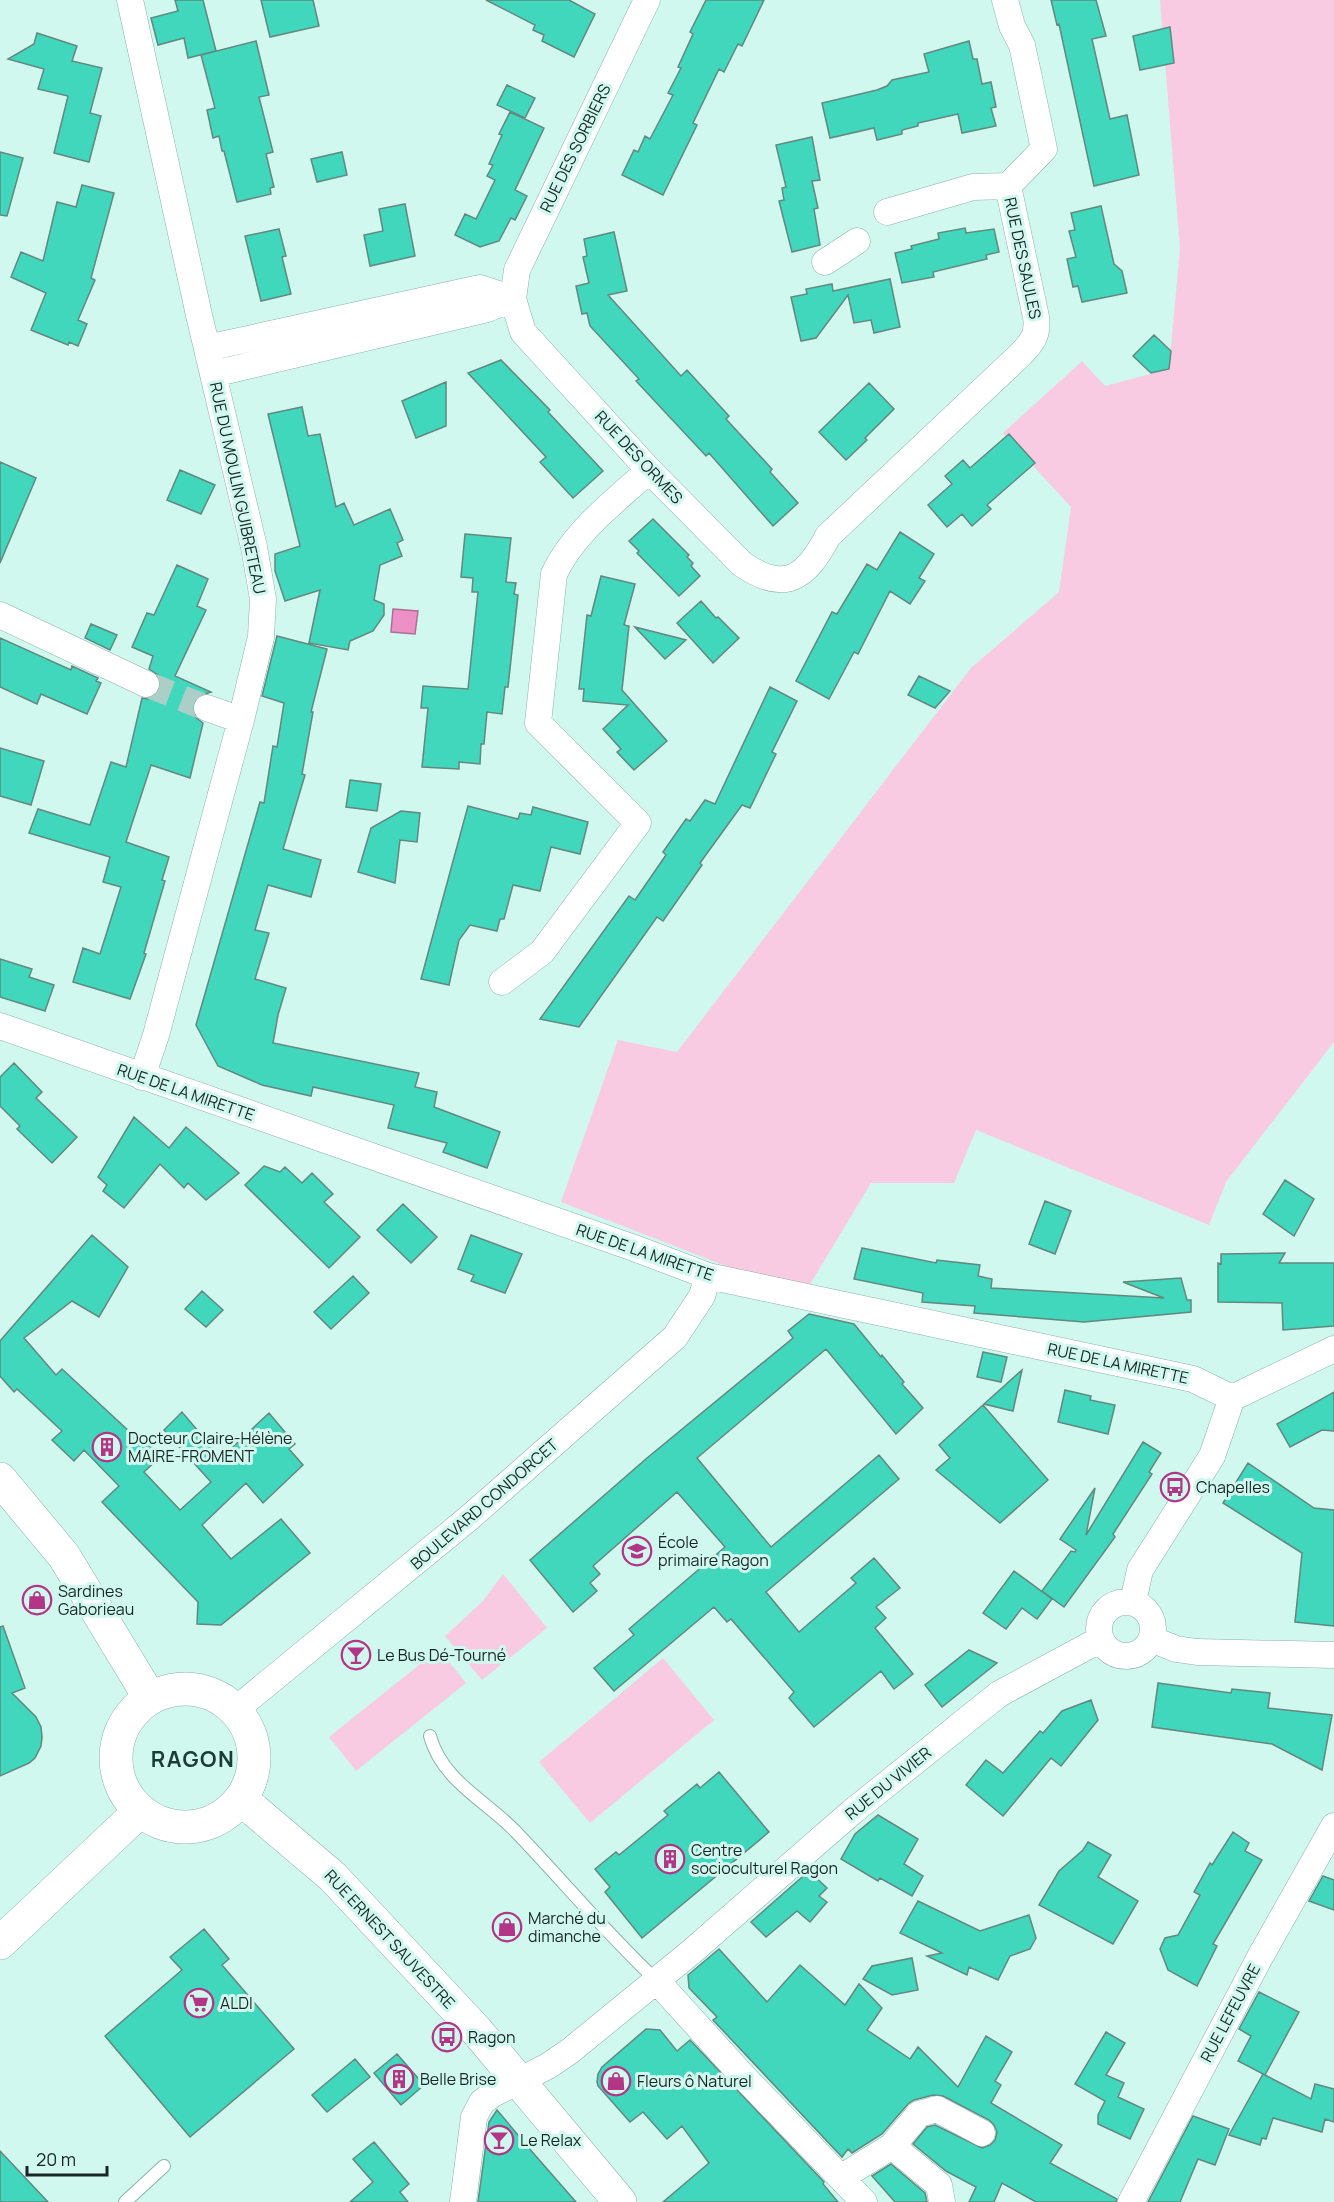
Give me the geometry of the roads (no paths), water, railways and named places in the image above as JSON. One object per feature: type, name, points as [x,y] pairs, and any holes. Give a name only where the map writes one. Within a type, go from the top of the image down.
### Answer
[{"type":"main road","points":[[1,1481],[64,1556],[150,1698]]},
{"type":"main road","points":[[185,1689],[204,1691],[221,1699],[235,1710],[247,1726],[253,1745],[254,1765],[250,1784],[240,1801],[226,1814],[210,1823],[191,1828],[172,1827],[154,1822],[139,1812],[126,1797],[118,1780],[115,1762],[117,1743],[123,1725],[135,1710],[150,1698],[167,1691],[185,1689]]},
{"type":"main road","name":"RUE ERNEST SAUVESTRE","points":[[240,1801],[254,1809],[333,1877],[476,2030],[620,2202]]},
{"type":"main road","points":[[0,1943],[139,1812]]},
{"type":"street","name":"RUE DU MOULIN GUIBRETEAU","points":[[130,0],[207,348],[254,547],[263,599],[261,637],[242,720],[156,1035],[142,1077]]},
{"type":"street","name":"RUE DES SORBIERS","points":[[513,299],[517,270],[647,0]]},
{"type":"street","name":"RUE DES SAULES","points":[[794,577],[812,564],[828,536],[1018,356],[1035,337],[1038,326],[1008,186],[1044,149],[1022,45],[1012,26],[1005,0]]},
{"type":"street","points":[[888,212],[973,187],[1008,186]]},
{"type":"street","points":[[825,262],[857,241]]},
{"type":"street","points":[[207,348],[480,288],[513,299]]},
{"type":"street","points":[[213,374],[486,309],[513,299]]},
{"type":"street","name":"RUE DES ORMES","points":[[513,299],[523,332],[649,470],[742,564],[756,574],[771,579],[794,577]]},
{"type":"street","points":[[502,982],[542,952],[638,823],[538,723],[554,574],[574,540],[649,470]]},
{"type":"street","points":[[0,615],[146,684]]},
{"type":"street","points":[[207,708],[242,720]]},
{"type":"street","name":"RUE DE LA MIRETTE","points":[[0,1026],[624,1244],[708,1276],[1193,1379],[1233,1398]]},
{"type":"street","name":"BOULEVARD CONDORCET","points":[[235,1710],[469,1518],[675,1336],[702,1296],[708,1276]]},
{"type":"street","points":[[1133,1602],[1140,1570],[1212,1456],[1233,1398],[1334,1349]]},
{"type":"street","points":[[1124,1602],[1133,1602],[1142,1606],[1148,1613],[1153,1630],[1151,1639],[1139,1652],[1131,1655],[1113,1652],[1101,1639],[1100,1623],[1109,1608],[1124,1602]]},
{"type":"street","name":"RUE DU VIVIER","points":[[463,2202],[474,2117],[482,2102],[548,2066],[570,2051],[852,1812],[999,1694],[1101,1639]]},
{"type":"street","points":[[1151,1639],[1176,1649],[1197,1652],[1334,1655]]},
{"type":"street","name":"RUE LEFEUVRE","points":[[1131,2202],[1260,1957],[1330,1840]]},
{"type":"street","points":[[656,1980],[742,2075],[864,2202]]},
{"type":"street","points":[[842,2177],[892,2146],[919,2114],[937,2109],[982,2133]]},
{"type":"street","points":[[892,2146],[939,2186],[942,2202]]},
{"type":"lane","points":[[430,1736],[434,1752],[464,1788],[515,1830],[632,1958],[656,1980]]},
{"type":"lane","points":[[125,2202],[164,2166]]},
{"type":"tunnel","points":[[146,684],[207,708]]},
{"type":"place","name":"Docteur Claire-Hélène MAIRE-FROMENT","points":[[107,1447]]},
{"type":"place","name":"Chapelles","points":[[1175,1487]]},
{"type":"place","name":"École primaire Ragon","points":[[637,1551]]},
{"type":"place","name":"Sardines Gaborieau","points":[[37,1600]]},
{"type":"place","name":"Le Bus Dé-Tourné","points":[[356,1655]]},
{"type":"place","name":"Centre socioculturel Ragon","points":[[670,1859]]},
{"type":"place","name":"Marché du dimanche","points":[[507,1927]]},
{"type":"place","name":"ALDI","points":[[199,2003]]},
{"type":"place","name":"Ragon","points":[[447,2037]]},
{"type":"place","name":"Belle Brise","points":[[399,2079]]},
{"type":"place","name":"Fleurs ô Naturel","points":[[616,2081]]},
{"type":"place","name":"Le Relax","points":[[499,2140]]},
{"type":"district","name":"RAGON","points":[[193,1759]]}]
